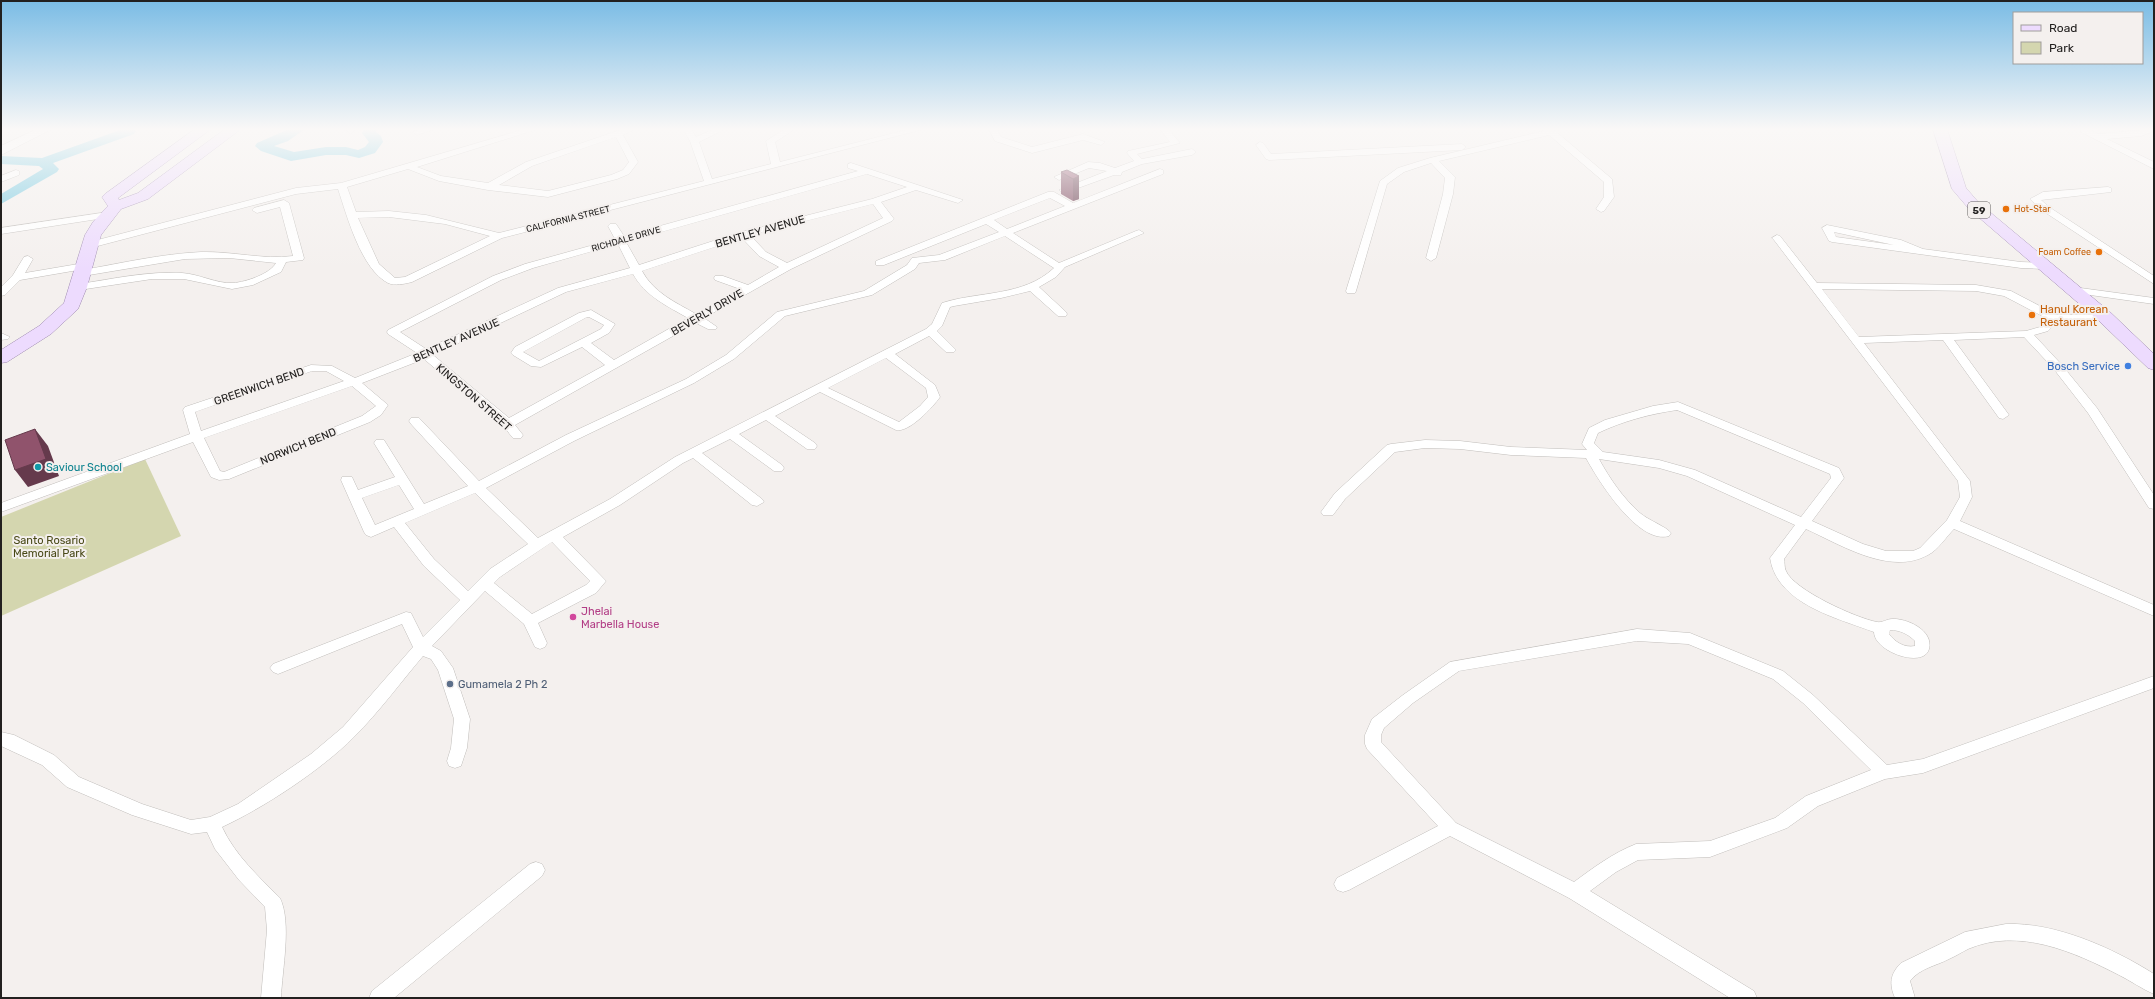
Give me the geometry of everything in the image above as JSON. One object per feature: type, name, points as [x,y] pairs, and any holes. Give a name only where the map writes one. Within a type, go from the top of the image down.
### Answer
[{"type":"main road","points":[[112,211],[110,197],[140,176]]},
{"type":"main road","points":[[1,358],[20,347],[60,318],[72,305],[90,245],[99,225],[112,211],[143,196],[171,176]]},
{"type":"main road","name":"59","points":[[1955,176],[1959,189],[1974,206],[2104,316],[2154,364]]},
{"type":"street","points":[[90,245],[296,191],[342,186],[379,176]]},
{"type":"street","points":[[433,176],[488,187],[548,194],[571,189],[615,176]]},
{"type":"street","points":[[488,187],[508,176]]},
{"type":"street","points":[[706,176],[709,183]]},
{"type":"street","name":"CALIFORNIA STREET","points":[[352,215],[376,267],[391,280],[397,282],[408,280],[499,236],[736,176]]},
{"type":"street","name":"RICHDALE DRIVE","points":[[392,332],[497,278],[529,266],[852,176]]},
{"type":"street","points":[[882,176],[958,200]]},
{"type":"street","points":[[880,263],[1051,194],[1101,176]]},
{"type":"street","points":[[1123,176],[1135,182]]},
{"type":"street","points":[[347,480],[371,532],[396,520],[477,487],[570,438],[690,381],[730,357],[780,314],[868,293],[911,267],[916,260],[941,258],[1151,176]]},
{"type":"street","points":[[1351,291],[1383,183],[1393,176]]},
{"type":"street","points":[[1431,258],[1448,194],[1450,177],[1449,176]]},
{"type":"street","points":[[1601,209],[1609,198],[1608,181],[1602,176]]},
{"type":"street","points":[[342,186],[352,215],[377,213],[459,223],[499,236]]},
{"type":"street","name":"BENTLEY AVENUE","points":[[1,508],[122,462],[354,382],[425,354],[562,290],[635,270],[744,234],[875,201],[915,187]]},
{"type":"street","points":[[2108,190],[2043,195],[2035,199],[2046,209],[2154,281]]},
{"type":"street","points":[[1051,194],[1071,206]]},
{"type":"street","name":"BEVERLY DRIVE","points":[[508,424],[787,267],[889,219],[875,201]]},
{"type":"street","points":[[82,275],[178,256],[220,255],[282,261],[298,258],[284,203],[240,214]]},
{"type":"street","points":[[1,231],[112,211]]},
{"type":"street","points":[[987,220],[1005,233],[1059,266]]},
{"type":"street","points":[[613,226],[622,240],[635,270],[643,282],[661,299],[712,327]]},
{"type":"street","points":[[1923,252],[1901,242],[1827,228],[1832,239],[1923,252],[2022,265],[2044,266]]},
{"type":"street","points":[[1059,266],[1139,233]]},
{"type":"street","points":[[744,234],[759,253],[771,261],[787,267]]},
{"type":"street","points":[[1328,512],[1340,496],[1392,448],[1425,444],[1460,445],[1511,451],[1595,455],[1659,464],[1691,473],[1874,553],[1904,557],[1916,556],[1925,551],[1952,523],[1966,497],[1966,486],[1961,475],[1777,238]]},
{"type":"street","points":[[1,293],[17,277],[28,259]]},
{"type":"street","points":[[17,277],[82,275],[184,276],[232,286],[249,283],[276,270],[282,261]]},
{"type":"street","points":[[1,739],[8,740],[48,760],[73,782],[138,810],[191,826],[212,824],[250,804],[317,759],[349,732],[421,648],[468,598],[495,573],[537,545],[615,502],[679,460],[818,387],[930,331],[937,326],[946,305],[992,297],[1030,286],[1056,273],[1060,268],[1059,266]]},
{"type":"street","points":[[2135,268],[2154,269]]},
{"type":"street","points":[[719,278],[748,288]]},
{"type":"street","points":[[1030,286],[1062,314]]},
{"type":"street","points":[[1813,286],[1976,288],[2007,293],[2055,318],[2104,316]]},
{"type":"street","points":[[2079,295],[2112,294],[2150,301]]},
{"type":"street","points":[[2079,295],[2124,303],[2150,301]]},
{"type":"street","points":[[591,313],[610,324],[605,331],[583,342],[537,365],[517,353],[519,349],[586,314],[591,313]]},
{"type":"street","points":[[1857,340],[2027,334],[2044,329],[2055,318]]},
{"type":"street","points":[[930,331],[950,350]]},
{"type":"street","name":"KINGSTON STREET","points":[[392,332],[425,354],[508,424],[517,434]]},
{"type":"street","points":[[2027,334],[2057,366],[2093,411],[2154,505]]},
{"type":"street","points":[[1945,336],[2003,416]]},
{"type":"street","points":[[583,342],[613,365]]},
{"type":"street","points":[[818,387],[856,408],[900,427],[934,398],[931,387],[887,352]]},
{"type":"street","name":"GREENWICH BEND","points":[[197,437],[189,410],[311,368],[328,368],[354,382]]},
{"type":"street","name":"NORWICH BEND","points":[[197,437],[215,474],[225,476],[366,419],[377,412],[382,405],[354,382]]},
{"type":"street","points":[[1664,532],[1644,523],[1623,502],[1599,470],[1595,455],[1588,444],[1592,431],[1609,423],[1653,410],[1680,406],[1831,469],[1837,474],[1838,478],[1777,558],[1778,572],[1785,582],[1795,591],[1809,599],[1881,629]]},
{"type":"street","points":[[766,415],[811,446]]},
{"type":"street","points":[[415,421],[477,487],[537,545]]},
{"type":"street","points":[[731,434],[778,468]]},
{"type":"street","points":[[380,443],[421,510]]},
{"type":"street","points":[[694,453],[757,502]]},
{"type":"street","points":[[355,496],[402,479]]},
{"type":"street","points":[[396,520],[406,535],[438,572],[468,598]]},
{"type":"street","points":[[1952,523],[2154,611]]},
{"type":"street","points":[[530,621],[591,589],[599,581],[554,536]]},
{"type":"street","points":[[484,584],[519,610],[530,621],[540,643]]},
{"type":"street","points":[[278,668],[406,617],[421,648],[436,655],[445,668],[462,719],[459,748],[455,761]]},
{"type":"street","points":[[1747,998],[1575,892],[1450,828],[1373,744],[1372,734],[1378,724],[1408,699],[1455,666],[1637,635],[1690,639],[1778,675],[1808,699],[1884,772]]},
{"type":"street","points":[[1575,892],[1610,866],[1636,852],[1710,849],[1755,834],[1781,823],[1812,801],[1884,772],[1923,766],[2154,682]]},
{"type":"street","points":[[212,824],[221,844],[245,874],[272,899],[274,904],[276,930],[271,998]]},
{"type":"street","points":[[1343,884],[1450,828]]},
{"type":"street","points":[[379,998],[536,870]]},
{"type":"street","points":[[1905,998],[1900,990],[1902,974],[1911,965],[1966,941],[2006,932],[2033,934],[2082,948],[2154,985]]},
{"type":"green space","name":"Santo Rosario Memorial Park","points":[[145,459],[181,536],[1,616],[1,517]]},
{"type":"building","points":[[1067,176],[1079,176],[1073,179]]},
{"type":"building","points":[[35,429],[46,459],[15,470],[5,440]]},
{"type":"waterway","points":[[1,200],[41,176]]},
{"type":"place","name":"Hot-Star","points":[[2006,209]]},
{"type":"place","name":"Foam Coffee","points":[[2099,252]]},
{"type":"place","name":"Hanul Korean Restaurant","points":[[2032,315]]},
{"type":"place","name":"Bosch Service","points":[[2128,366]]},
{"type":"place","name":"Saviour School","points":[[38,467]]},
{"type":"place","name":"Jhelai Marbella House","points":[[573,617]]},
{"type":"place","name":"Gumamela 2 Ph 2","points":[[450,684]]}]
